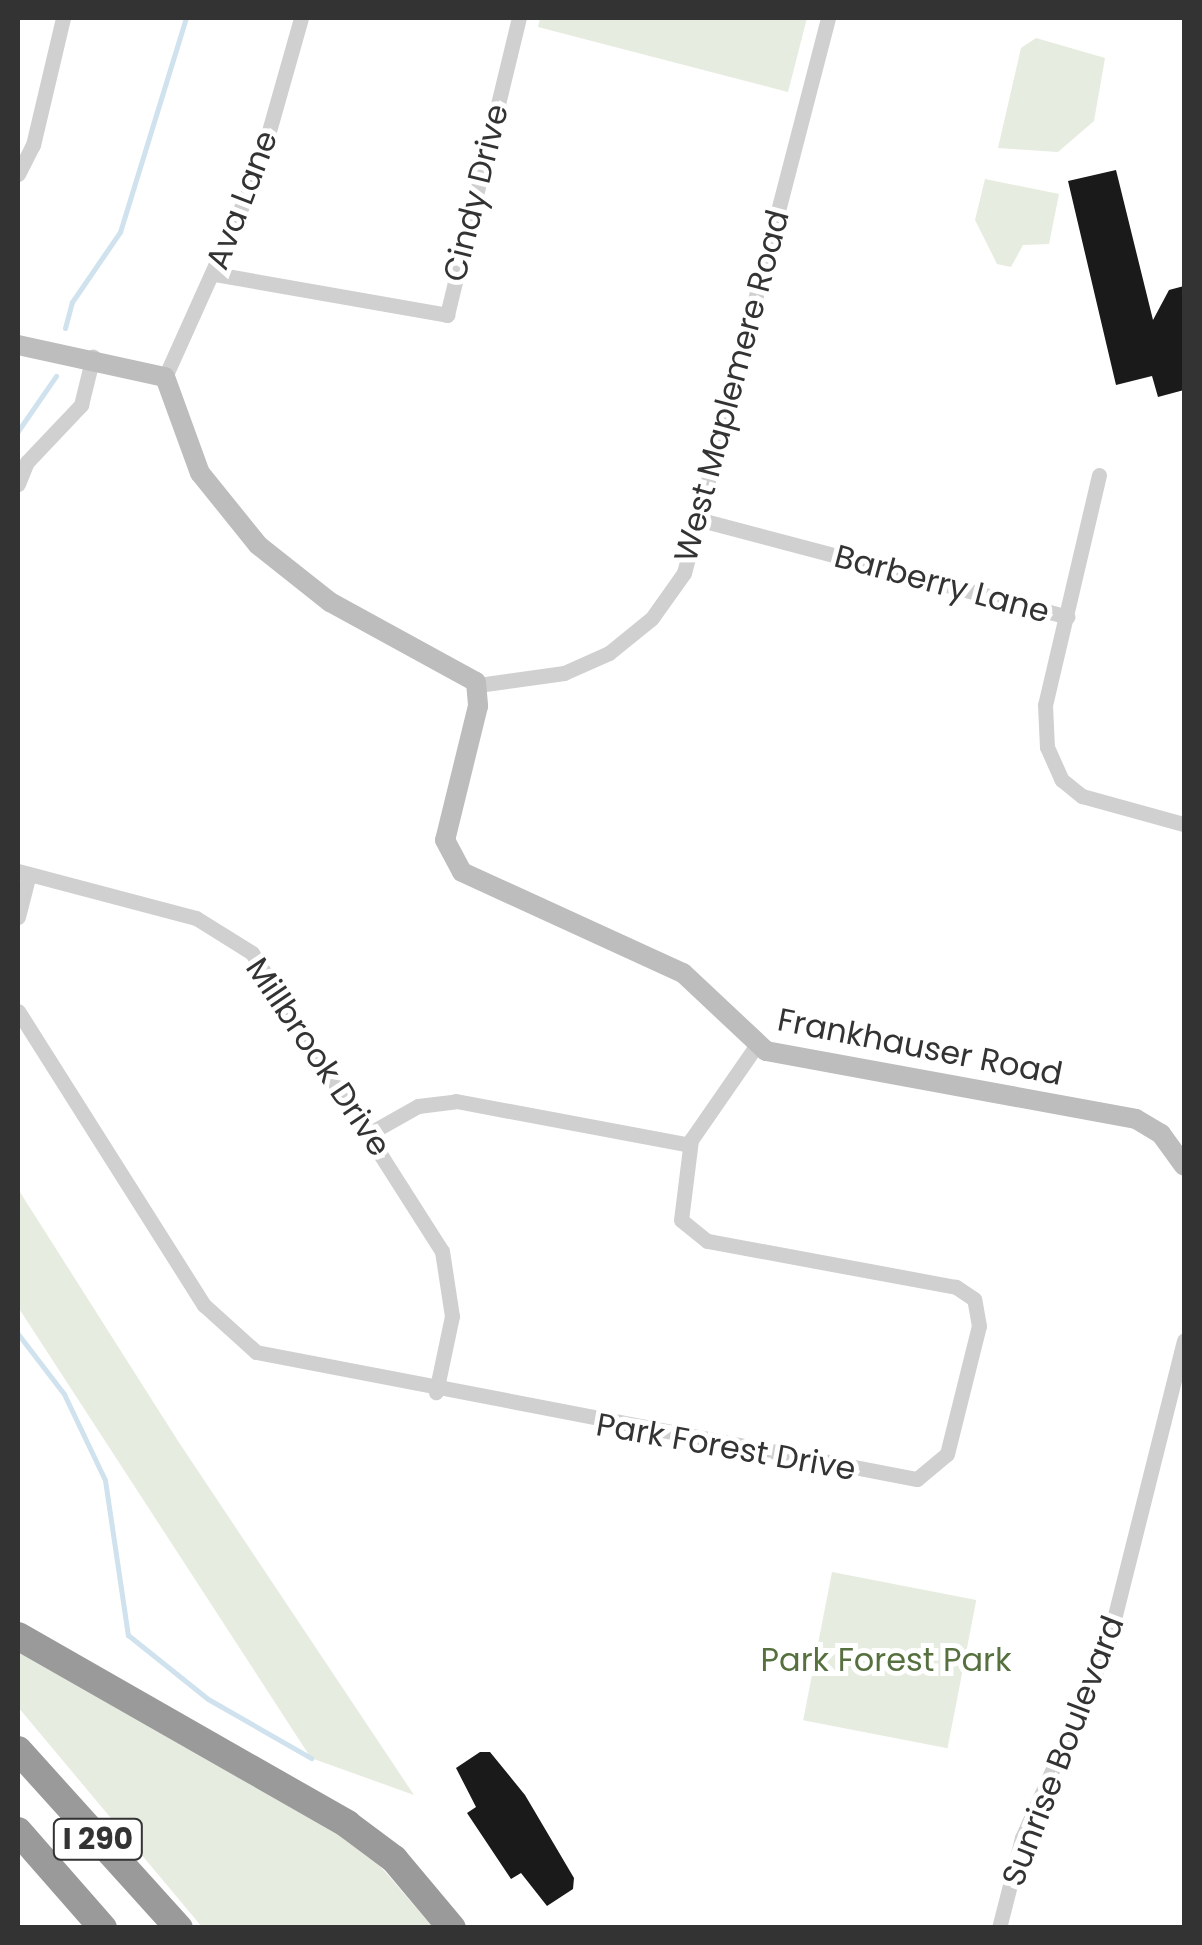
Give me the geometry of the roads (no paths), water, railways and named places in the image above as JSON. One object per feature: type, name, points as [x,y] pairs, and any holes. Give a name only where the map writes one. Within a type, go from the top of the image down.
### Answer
[{"type":"highway","points":[[18,1636],[347,1824],[394,1859],[452,1928]]},
{"type":"highway","name":"I 290","points":[[18,1750],[178,1928]]},
{"type":"highway","name":"I 290","points":[[18,1831],[102,1928]]},
{"type":"street","points":[[18,174],[36,132],[63,18]]},
{"type":"street","name":"Ava Lane","points":[[165,377],[215,274],[258,170],[301,18]]},
{"type":"street","name":"Cindy Drive","points":[[215,274],[447,315],[519,18]]},
{"type":"street","name":"West Maplemere Road","points":[[478,686],[564,673],[632,638],[676,585],[702,520],[828,18]]},
{"type":"street","points":[[18,130],[36,132]]},
{"type":"street","points":[[18,345],[93,356],[165,377],[200,473],[258,546],[330,602],[478,686]]},
{"type":"street","points":[[18,484],[27,462],[81,405],[93,356]]},
{"type":"street","points":[[1066,618],[1099,475]]},
{"type":"street","name":"Barberry Lane","points":[[702,520],[1066,618],[1044,714],[1054,766],[1082,796],[1184,824]]},
{"type":"street","name":"Frankhauser Road","points":[[478,686],[445,837],[454,864],[682,973],[756,1046],[1136,1118],[1182,1155]]},
{"type":"street","points":[[18,918],[23,872]]},
{"type":"street","name":"Millbrook Drive","points":[[23,872],[196,918],[235,939],[370,1133],[450,1274],[452,1316],[436,1392]]},
{"type":"street","name":"Park Forest Drive","points":[[18,1011],[220,1325],[279,1362],[903,1480],[940,1465],[979,1326],[974,1299],[956,1287],[696,1237],[678,1209],[690,1145],[756,1046]]},
{"type":"street","points":[[370,1133],[418,1106],[456,1101],[690,1145]]},
{"type":"street","name":"Sunrise Boulevard","points":[[999,1928],[1022,1838],[1107,1647],[1184,1342]]},
{"type":"waterway","points":[[65,328],[72,302],[120,232],[186,18]]},
{"type":"waterway","points":[[18,431],[56,376]]},
{"type":"waterway","points":[[18,1334],[64,1394],[105,1480],[128,1635],[208,1699],[311,1758]]},
{"type":"park label","name":"Park Forest Park","points":[[886,1660]]}]
